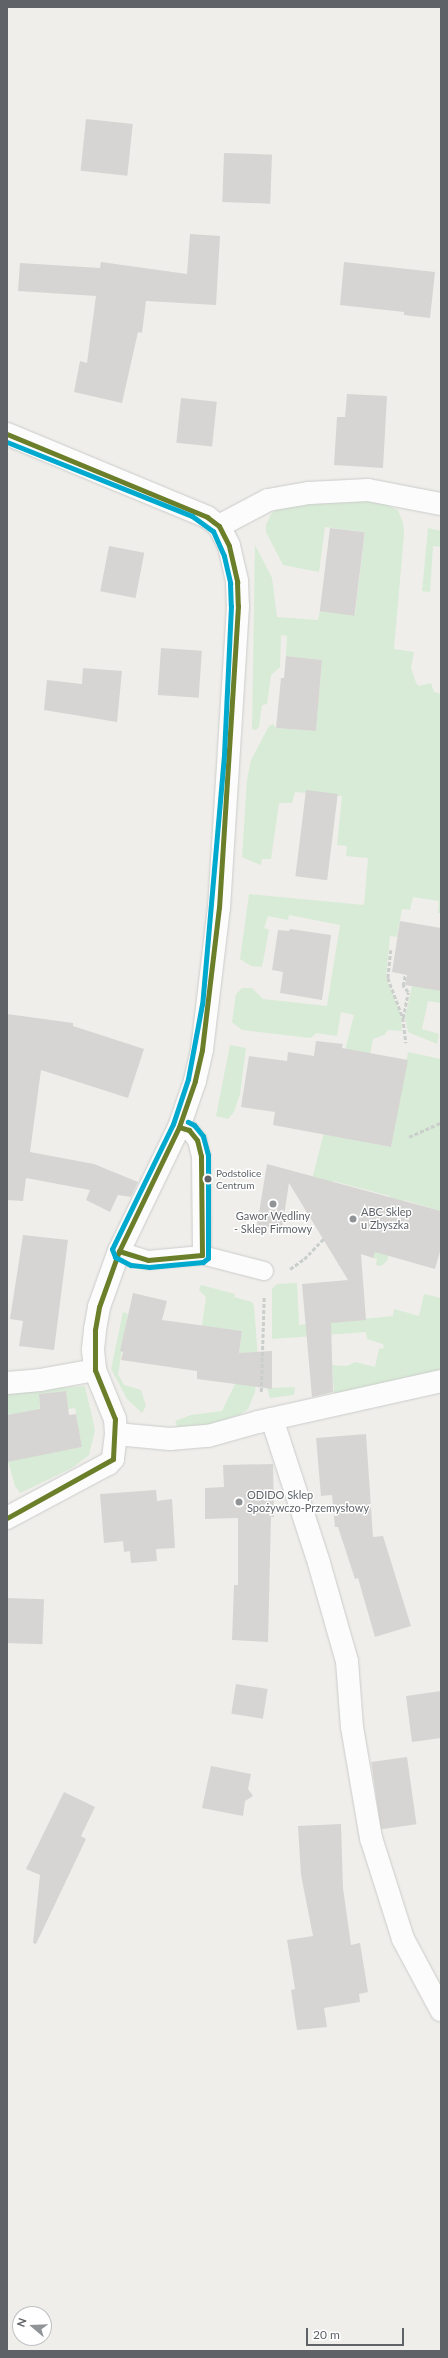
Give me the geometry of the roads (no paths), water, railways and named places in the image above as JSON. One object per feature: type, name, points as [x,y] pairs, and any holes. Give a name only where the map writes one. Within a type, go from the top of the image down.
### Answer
[{"type":"street","points":[[7,434],[195,510],[219,526],[231,554],[238,592],[230,762],[209,1006],[195,1081],[179,1127],[119,1251],[99,1308],[93,1350],[95,1370],[110,1404],[116,1434],[113,1459],[108,1464],[7,1518]]},
{"type":"street","points":[[219,526],[268,500],[309,493],[368,490],[441,504]]},
{"type":"street","points":[[7,1383],[40,1380],[95,1370]]},
{"type":"street","points":[[116,1434],[170,1439],[208,1436],[272,1419],[441,1381]]},
{"type":"street","points":[[272,1419],[319,1563],[346,1661],[352,1727],[371,1838],[403,1939],[441,2010]]},
{"type":"lane","points":[[179,1127],[190,1130],[197,1140],[202,1156],[202,1255]]},
{"type":"lane","points":[[119,1251],[148,1260],[202,1255],[264,1271]]},
{"type":"place","name":"Podstolice Centrum","points":[[208,1179]]},
{"type":"place","name":"Gawor Wędliny - Sklep Firmowy","points":[[273,1204]]},
{"type":"place","name":"ABC Sklep u Zbyszka","points":[[353,1219]]},
{"type":"place","name":"ODIDO Sklep Spożywczo-Przemysłowy","points":[[239,1502]]}]
